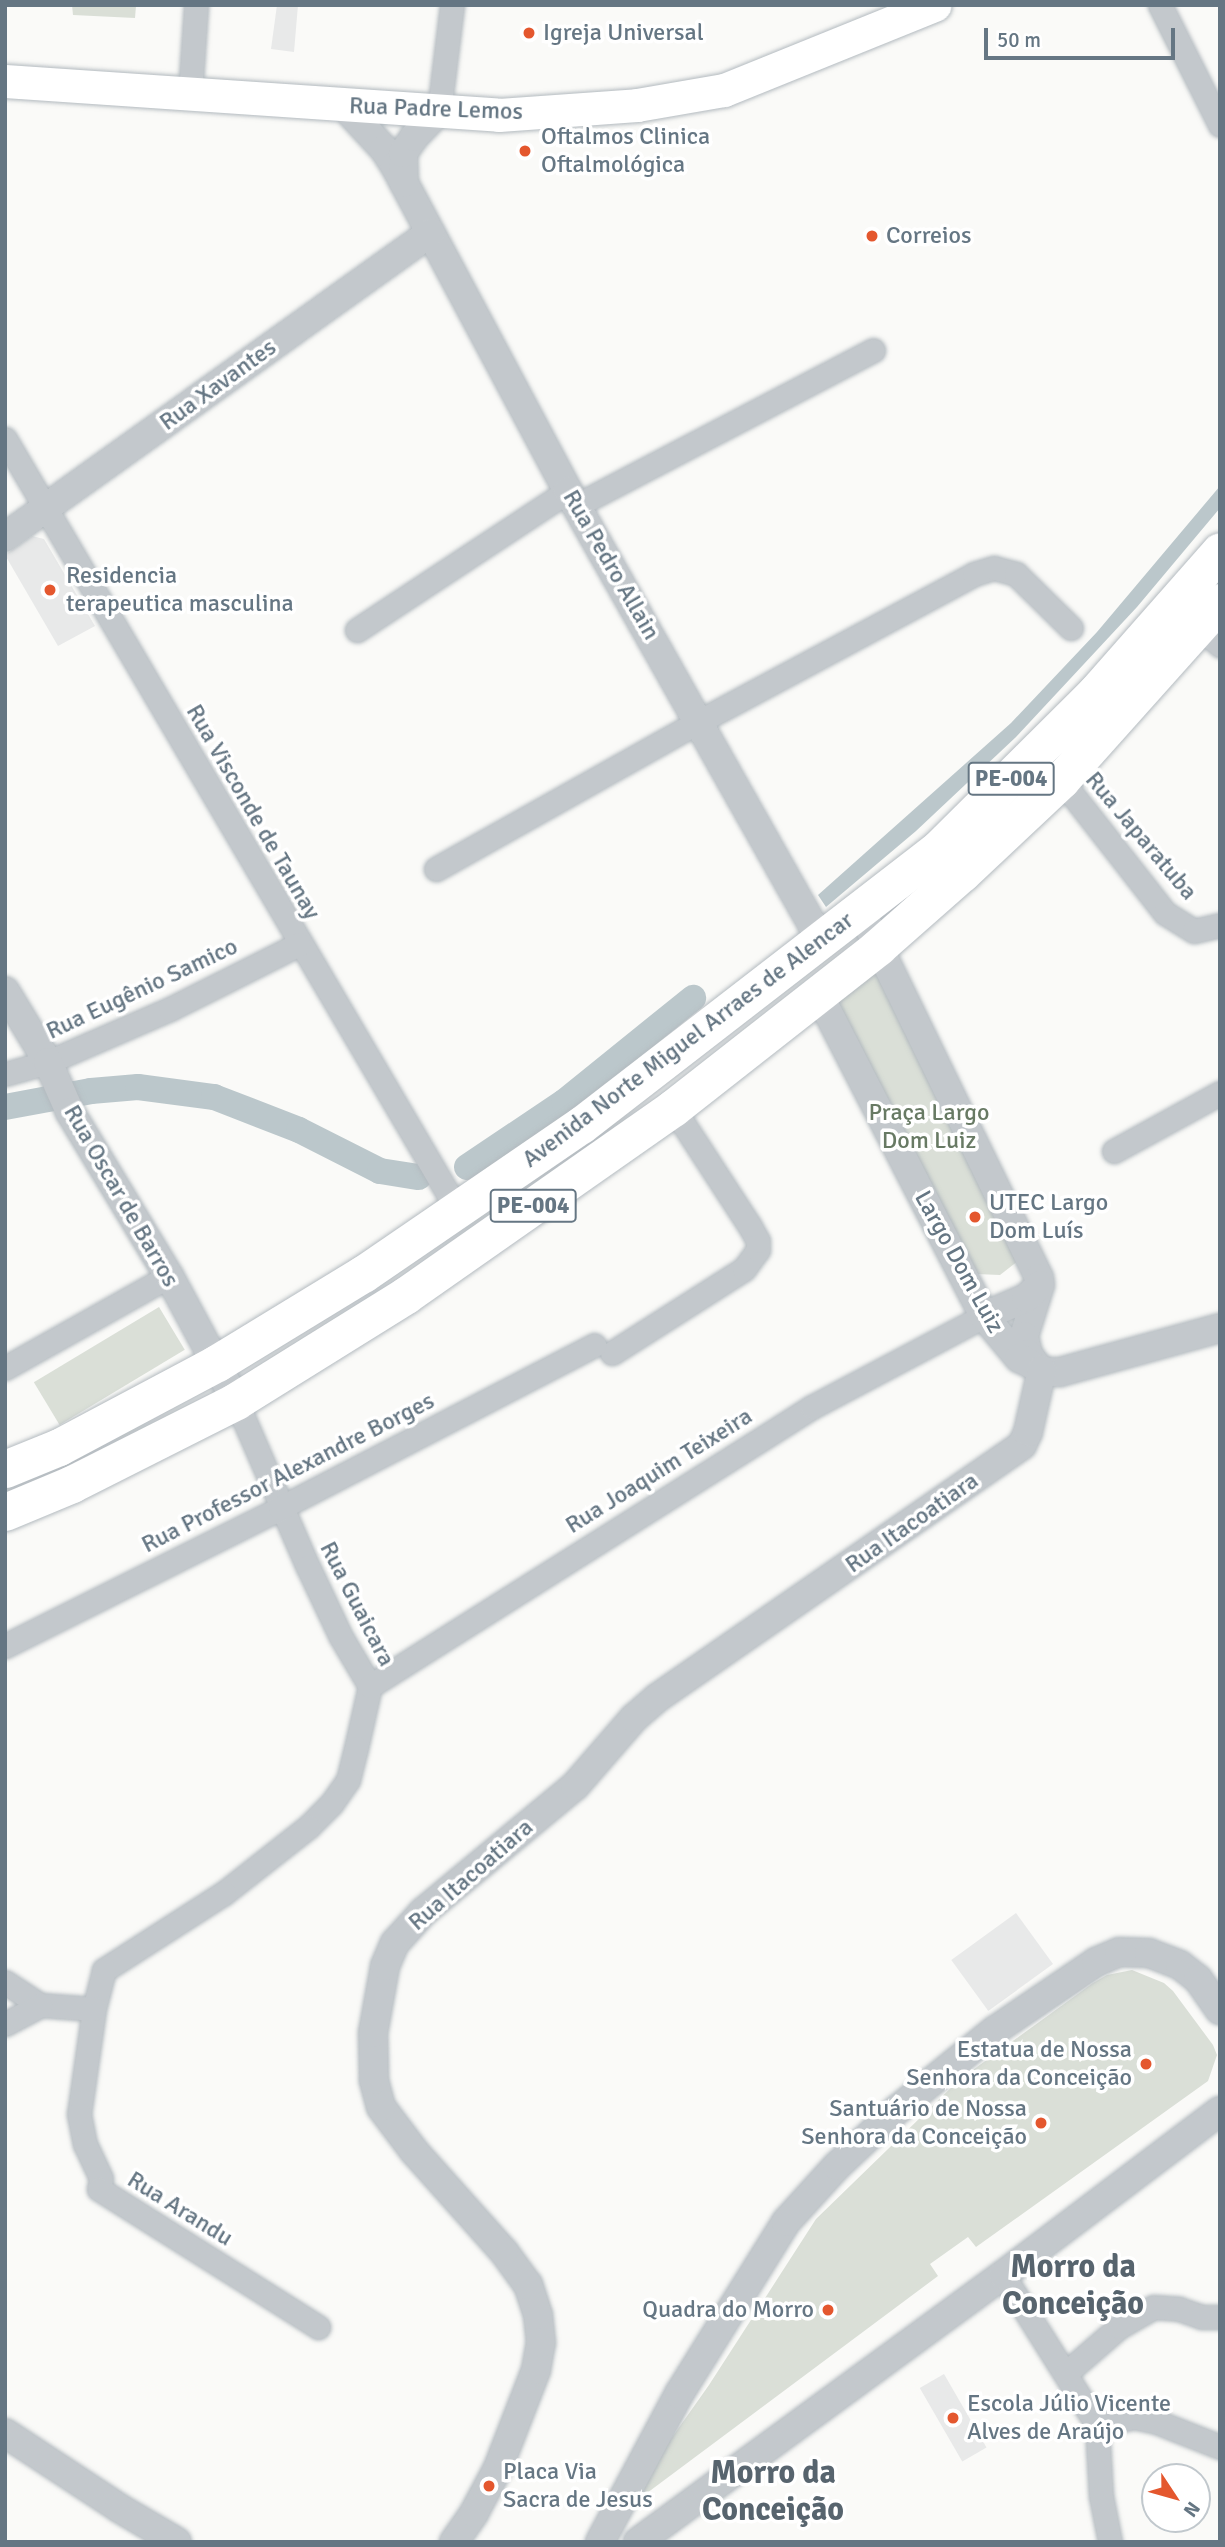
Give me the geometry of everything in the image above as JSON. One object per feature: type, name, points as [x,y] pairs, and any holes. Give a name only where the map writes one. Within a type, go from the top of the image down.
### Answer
[{"type":"main road","name":"Rua Padre Lemos","points":[[5,81],[499,115],[624,106],[724,90],[921,8]]},
{"type":"main road","name":"Avenida Norte Miguel Arraes de Alencar","points":[[5,1469],[59,1447],[217,1363],[363,1274],[581,1125],[822,942],[939,848],[998,793],[1095,694],[1220,551]]},
{"type":"main road","name":"Avenida Norte Miguel Arraes de Alencar","points":[[5,1512],[72,1484],[236,1401],[406,1296],[673,1108],[878,947],[1061,780],[1213,625]]},
{"type":"street","points":[[190,94],[196,5]]},
{"type":"street","points":[[404,186],[404,153],[414,137],[439,111],[453,5]]},
{"type":"street","points":[[1160,5],[1220,125]]},
{"type":"street","name":"Rua Pedro Allain","points":[[344,106],[384,149],[573,498],[822,942]]},
{"type":"street","name":"Rua Xavantes","points":[[5,537],[430,233]]},
{"type":"street","points":[[356,630],[573,498],[873,350]]},
{"type":"street","name":"Rua Visconde de Taunay","points":[[5,439],[299,944],[457,1209]]},
{"type":"street","points":[[436,869],[700,721],[974,574],[995,568],[1016,574],[1071,628]]},
{"type":"street","name":"Rua Japaratuba","points":[[1061,780],[1166,913],[1194,931],[1220,925]]},
{"type":"street","points":[[861,911],[1040,1285],[1026,1298],[984,1316]]},
{"type":"street","name":"Rua Eugênio Samico","points":[[5,1074],[51,1069],[299,944]]},
{"type":"street","name":"Rua Oscar de Barros","points":[[5,991],[51,1069],[70,1112],[169,1276],[236,1401]]},
{"type":"street","name":"Largo Dom Luiz","points":[[818,993],[984,1316],[1012,1352],[1024,1362],[1040,1369]]},
{"type":"street","points":[[1114,1150],[1220,1093]]},
{"type":"street","name":"Rua Professor Alexandre Borges","points":[[5,1646],[603,1349],[744,1269],[758,1250],[758,1241],[673,1108]]},
{"type":"street","points":[[5,1368],[169,1276]]},
{"type":"street","name":"Largo Dom Luiz","points":[[1040,1285],[1024,1336],[1028,1354],[1040,1369]]},
{"type":"street","name":"Rua Joaquim Teixeira","points":[[370,1686],[811,1407],[984,1316]]},
{"type":"street","points":[[1040,1369],[1060,1372],[1220,1328]]},
{"type":"street","name":"Rua Itacoatiara","points":[[454,2542],[474,2513],[498,2468],[536,2370],[541,2343],[538,2315],[528,2285],[504,2252],[414,2151],[381,2107],[374,2080],[374,2022],[385,1966],[396,1943],[422,1912],[575,1786],[634,1718],[657,1698],[1021,1446],[1028,1432],[1040,1369]]},
{"type":"street","name":"Rua Guaicara","points":[[104,1970],[225,1893],[279,1851],[332,1803],[348,1780],[370,1686],[341,1637],[280,1508],[236,1401]]},
{"type":"street","points":[[600,2542],[679,2394],[786,2221],[837,2166],[898,2109],[994,2031],[1066,1981],[1119,1952],[1149,1953],[1180,1965],[1198,1979],[1220,2010]]},
{"type":"street","name":"Rua Arandu","points":[[104,1970],[94,2009],[79,2114],[85,2144],[101,2179],[99,2189],[318,2327]]},
{"type":"street","points":[[5,1982],[40,2005],[94,2009]]},
{"type":"street","points":[[5,2024],[40,2005]]},
{"type":"street","points":[[638,2542],[1003,2275],[1220,2111]]},
{"type":"street","points":[[1003,2275],[1097,2425],[1101,2496],[1110,2542]]},
{"type":"street","points":[[1066,2373],[1119,2328],[1153,2307],[1179,2309],[1202,2317],[1220,2317]]},
{"type":"street","points":[[1097,2425],[1134,2417],[1157,2422],[1220,2447]]},
{"type":"street","points":[[5,2433],[119,2508],[177,2542]]},
{"type":"shaded area","points":[[277,5],[298,5],[294,52],[271,49]]},
{"type":"shaded area","points":[[1220,486],[1220,508],[1137,607],[1016,737],[916,831],[826,907],[818,895],[1011,723],[1097,632]]},
{"type":"shaded area","name":"Residencia terapeutica masculina","points":[[32,536],[44,539],[95,626],[58,646],[5,555]]},
{"type":"shaded area","points":[[1016,1913],[1053,1964],[988,2011],[951,1960]]},
{"type":"shaded area","name":"Escola Júlio Vicente Alves de Araújo","points":[[944,2374],[986,2448],[962,2462],[920,2388]]},
{"type":"green space","points":[[72,5],[136,6],[135,18],[73,15]]},
{"type":"green space","name":"Praça Largo Dom Luiz","points":[[871,963],[1018,1261],[1000,1275],[976,1274],[832,990]]},
{"type":"green space","points":[[159,1307],[185,1350],[60,1425],[34,1382]]},
{"type":"green space","points":[[1132,1970],[1164,1983],[1173,1991],[1213,2045],[1217,2055],[1208,2081],[976,2247],[968,2237],[930,2264],[938,2276],[647,2493],[638,2490],[637,2487],[709,2385],[816,2219],[959,2080],[1093,1983],[1107,1975]]},
{"type":"waterway","points":[[467,1167],[564,1102],[693,998]]},
{"type":"waterway","points":[[5,1107],[91,1091],[138,1087],[214,1097],[299,1130],[380,1171],[419,1177]]},
{"type":"place","name":"Igreja Universal","points":[[529,33]]},
{"type":"place","name":"Oftalmos Clinica Oftalmológica","points":[[525,151]]},
{"type":"place","name":"Correios","points":[[872,236]]},
{"type":"place","name":"Residencia terapeutica masculina","points":[[50,590]]},
{"type":"place","name":"UTEC Largo Dom Luís","points":[[975,1217]]},
{"type":"place","name":"Estatua de Nossa Senhora da Conceição","points":[[1146,2064]]},
{"type":"place","name":"Santuário de Nossa Senhora da Conceição","points":[[1041,2123]]},
{"type":"place","name":"Quadra do Morro","points":[[828,2310]]},
{"type":"place","name":"Escola Júlio Vicente Alves de Araújo","points":[[953,2418]]},
{"type":"place","name":"Placa Via Sacra de Jesus","points":[[489,2486]]},
{"type":"district","name":"Morro da Conceição","points":[[1073,2286]]},
{"type":"district","name":"Morro da Conceição","points":[[773,2492]]}]
